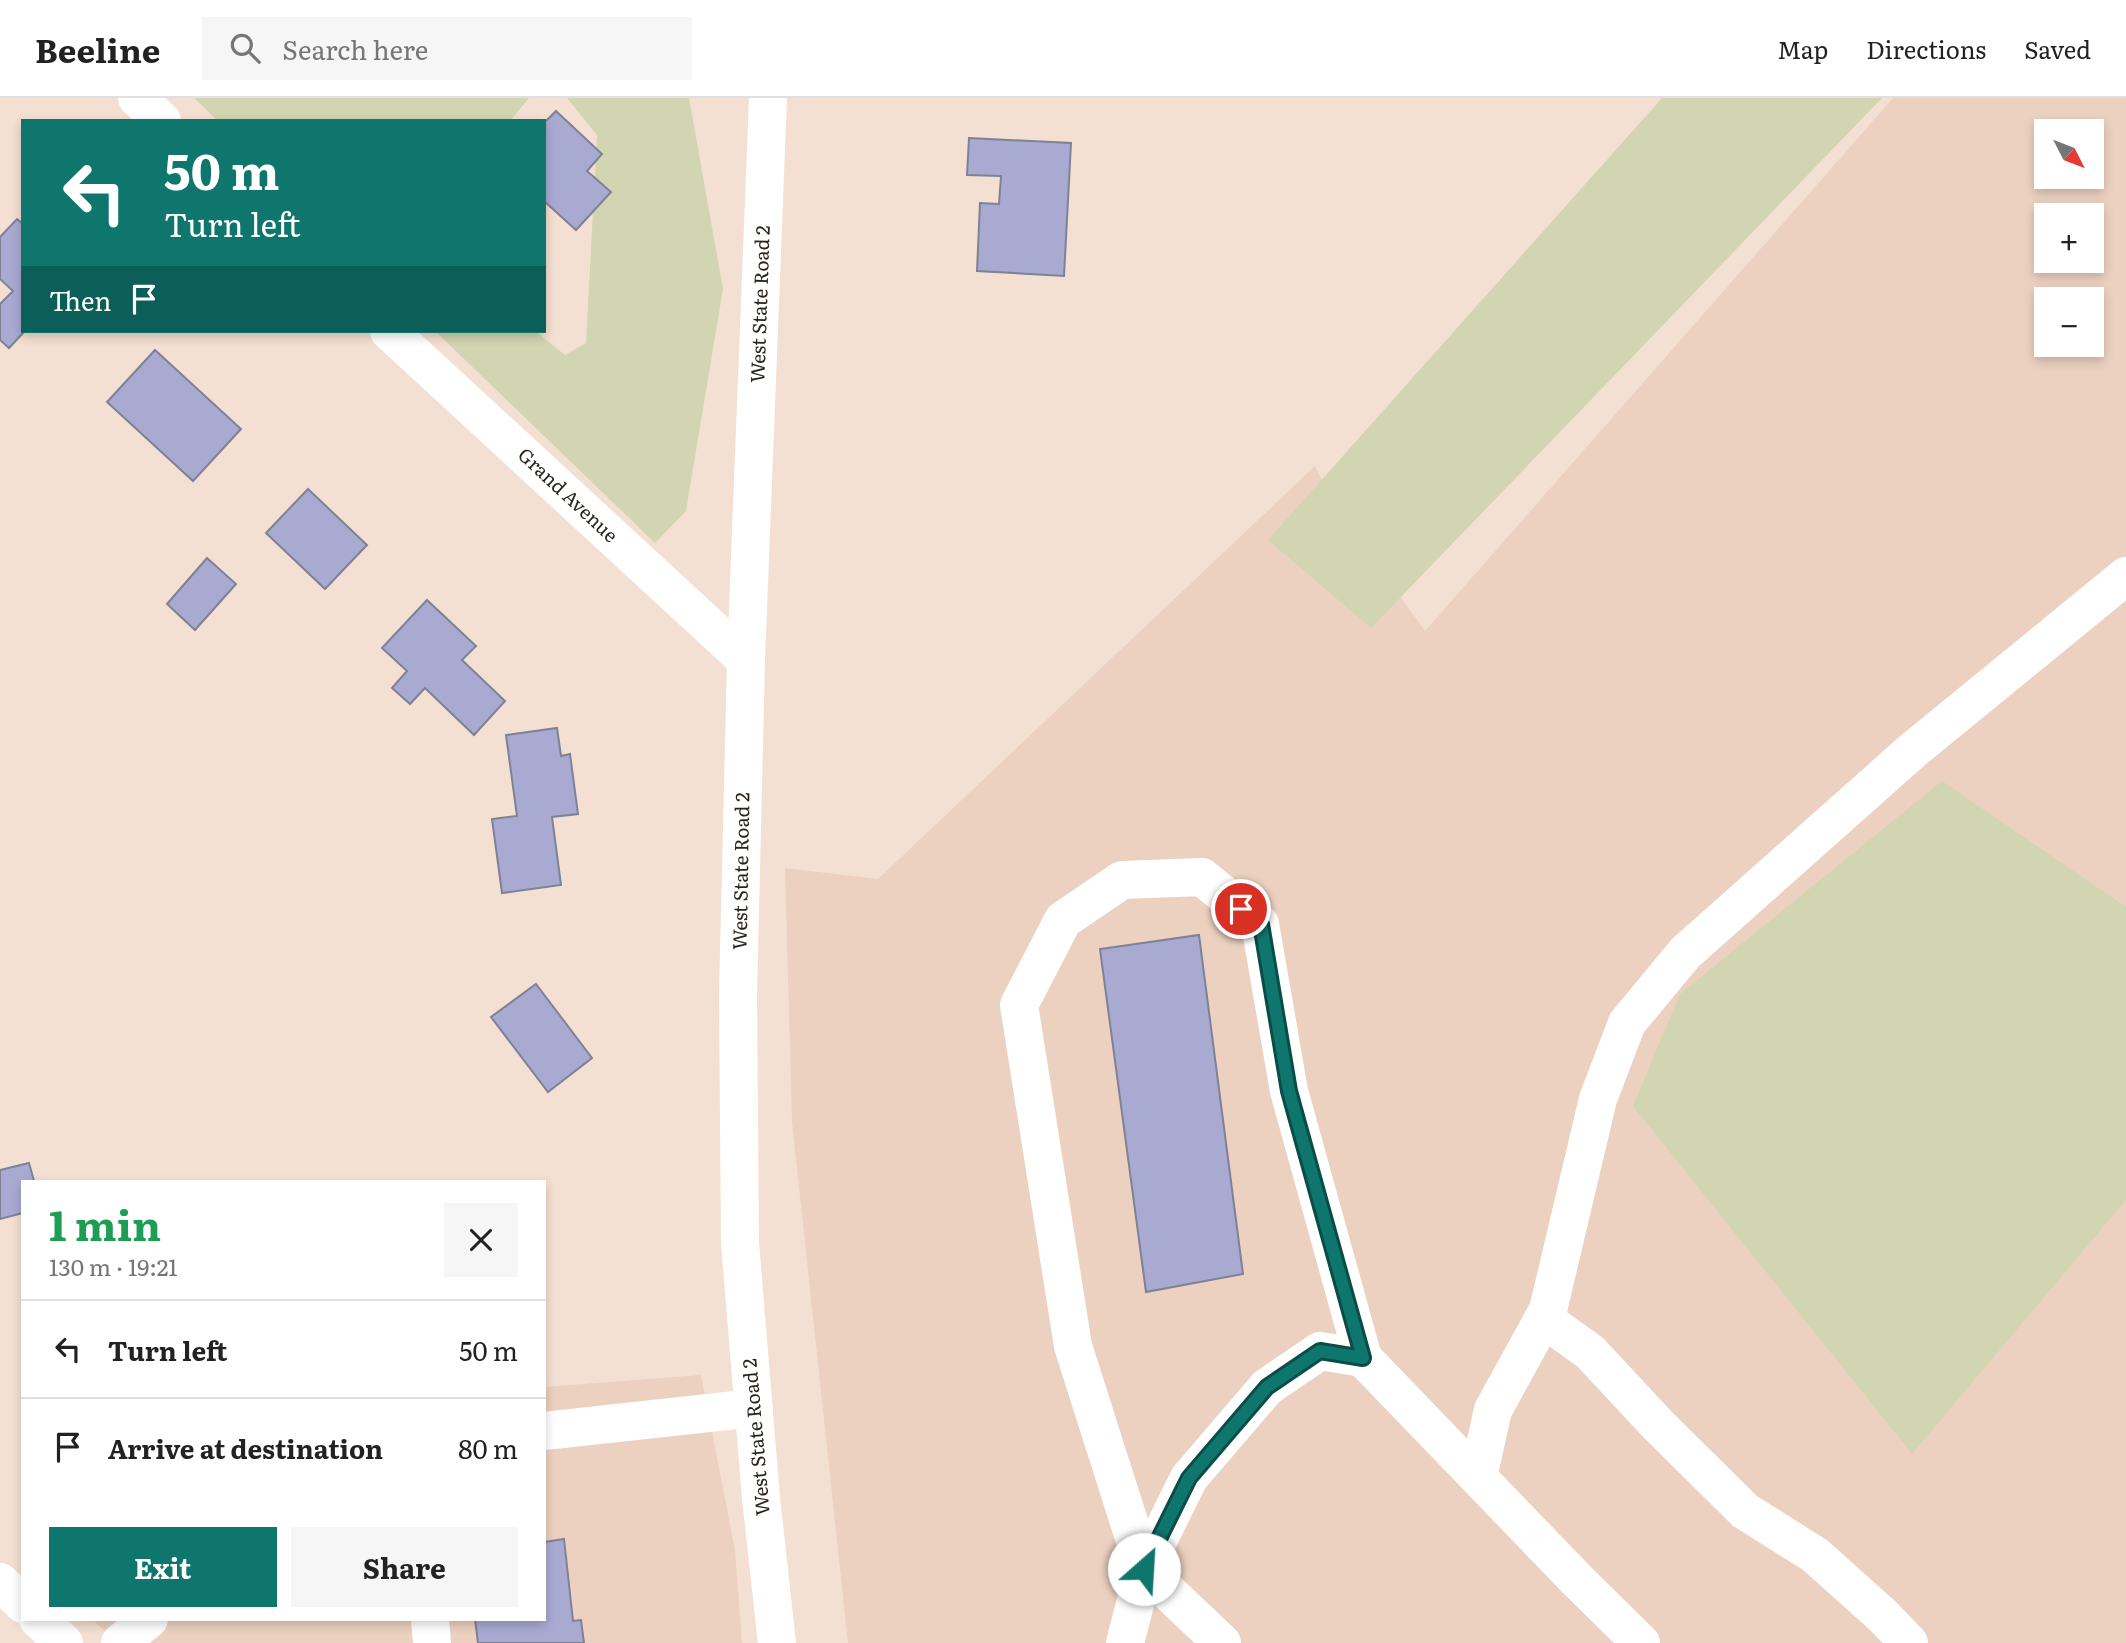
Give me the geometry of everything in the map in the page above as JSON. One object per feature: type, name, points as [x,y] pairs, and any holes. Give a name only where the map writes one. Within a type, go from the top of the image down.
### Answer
[{"type":"main road","points":[[137,98],[160,119]]},
{"type":"main road","name":"West State Road 2","points":[[768,98],[746,660],[738,995],[740,1230],[777,1643]]},
{"type":"main road","name":"Grand Avenue","points":[[391,333],[746,660]]},
{"type":"main road","points":[[1478,1477],[1493,1410],[1548,1310],[1598,1099],[1627,1023],[1685,953],[1912,751],[2126,576]]},
{"type":"main road","points":[[1222,1643],[1144,1569],[1073,1346],[1019,1005],[1063,919],[1122,880],[1202,877],[1261,924],[1289,1091],[1363,1358],[1641,1643]]},
{"type":"main road","points":[[1544,1319],[1590,1352],[1658,1425],[1745,1511],[1815,1555],[1909,1643]]},
{"type":"main road","points":[[1125,1643],[1144,1569],[1189,1478],[1267,1387],[1320,1351],[1363,1358]]},
{"type":"main road","points":[[546,1431],[754,1408]]},
{"type":"main road","points":[[0,1582],[21,1602]]},
{"type":"main road","points":[[40,1621],[64,1643]]},
{"type":"main road","points":[[120,1643],[147,1621]]},
{"type":"main road","points":[[430,1621],[432,1643]]},
{"type":"shaded area","points":[[1893,98],[2126,98],[2126,1643],[848,1643],[792,1122],[785,868],[878,879],[1315,466],[1335,505],[1425,631]]},
{"type":"shaded area","points":[[701,1375],[735,1550],[742,1643],[118,1643],[94,1621],[546,1621],[546,1387]]},
{"type":"green space","points":[[194,98],[529,98],[512,119],[216,119]]},
{"type":"green space","points":[[567,98],[689,98],[723,289],[686,511],[655,543],[437,333],[538,333],[565,355],[586,343],[597,135]]},
{"type":"green space","points":[[1662,98],[1882,98],[1371,628],[1268,540]]},
{"type":"green space","points":[[1942,781],[2126,907],[2126,1200],[1912,1454],[1633,1106],[1680,994]]},
{"type":"building","points":[[556,111],[602,154],[587,171],[611,192],[576,230],[546,203],[546,121]]},
{"type":"building","points":[[969,138],[1071,143],[1064,276],[977,271],[980,203],[999,204],[1001,176],[967,175]]},
{"type":"building","points":[[17,219],[21,222],[21,333],[23,333],[9,348],[0,340],[0,304],[13,291],[0,279],[0,237]]},
{"type":"building","points":[[155,350],[241,429],[193,481],[107,402]]},
{"type":"building","points":[[308,489],[367,545],[325,589],[266,533]]},
{"type":"building","points":[[207,558],[236,584],[195,630],[167,604]]},
{"type":"building","points":[[427,600],[476,646],[462,660],[505,701],[474,735],[425,688],[410,704],[392,688],[407,671],[382,648]]},
{"type":"building","points":[[557,728],[561,756],[570,754],[578,814],[552,817],[561,885],[502,893],[492,819],[517,816],[506,735]]},
{"type":"building","points":[[1199,935],[1243,1274],[1146,1292],[1100,949]]},
{"type":"building","points":[[536,984],[592,1058],[548,1092],[491,1017]]},
{"type":"building","points":[[29,1163],[34,1180],[21,1180],[21,1214],[0,1219],[0,1170]]},
{"type":"building","points":[[564,1539],[573,1621],[581,1620],[584,1643],[478,1643],[475,1621],[546,1621],[546,1542]]},
{"type":"route","points":[[1144,1569],[1189,1478],[1267,1387],[1320,1351],[1363,1358],[1289,1091],[1261,924],[1241,909]]}]
